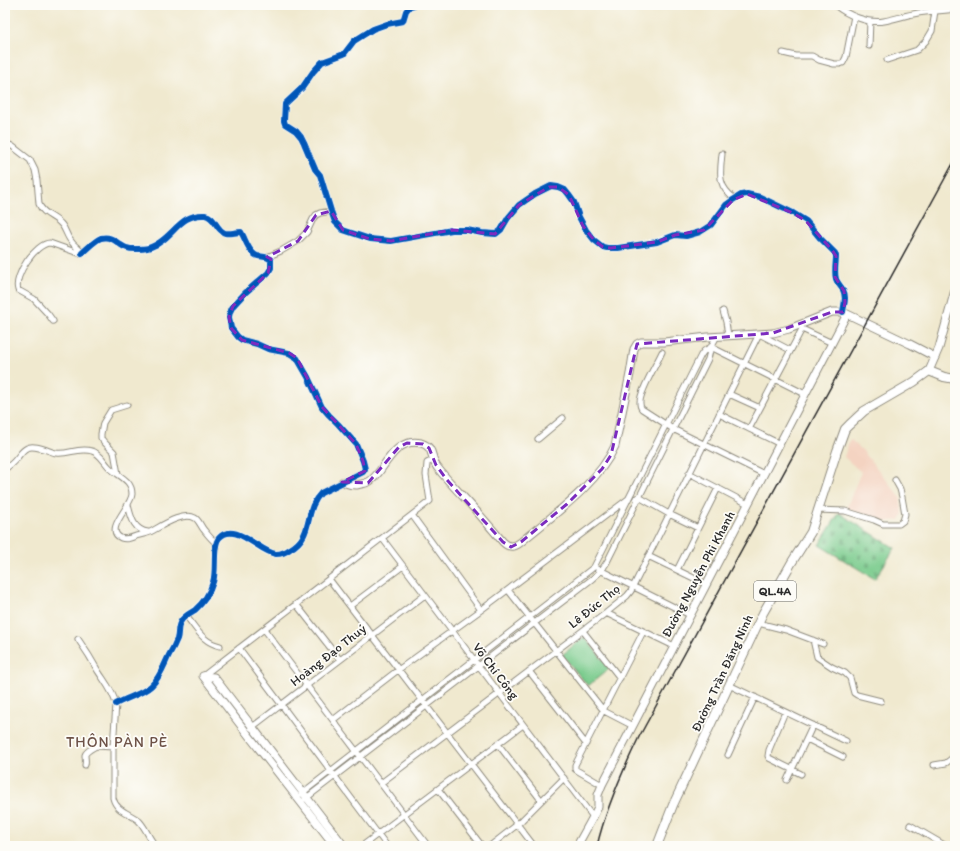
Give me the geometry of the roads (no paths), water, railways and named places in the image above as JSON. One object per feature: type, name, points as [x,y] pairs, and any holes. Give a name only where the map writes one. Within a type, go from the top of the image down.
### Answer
[{"type":"main road","points":[[929,371],[955,379]]},
{"type":"main road","name":"Đường Trần Đăng Ninh","points":[[657,846],[673,805],[763,612],[811,532],[845,429],[864,411],[914,382],[929,371]]},
{"type":"street","points":[[414,5],[410,6],[403,21],[387,24],[373,29],[354,41],[344,54],[322,62],[302,88],[285,104],[285,124],[296,131],[301,137],[315,169],[320,175],[335,222],[343,230],[370,239],[391,241],[452,230],[467,230],[496,234],[501,230],[508,218],[519,205],[535,194],[551,186],[565,190],[570,195],[583,226],[594,240],[602,247],[611,248],[657,242],[675,235],[686,236],[704,230],[711,226],[726,205],[741,195],[747,194],[760,197],[793,213],[806,222],[835,253],[836,277],[844,291],[846,302],[845,313]]},
{"type":"street","points":[[835,5],[840,10],[870,21],[883,21],[917,13],[955,10]]},
{"type":"street","points":[[887,60],[917,50],[928,39],[932,31],[935,11]]},
{"type":"street","points":[[783,52],[796,56],[812,56],[819,60],[834,64],[843,63],[846,57],[854,16]]},
{"type":"street","points":[[869,46],[870,21]]},
{"type":"street","points":[[5,143],[12,146],[30,160],[35,170],[40,208],[62,224],[71,241],[82,253]]},
{"type":"street","points":[[722,154],[720,175],[721,184],[734,199]]},
{"type":"street","points":[[82,253],[93,243],[105,238],[110,238],[126,248],[151,247],[159,244],[169,236],[179,224],[187,218],[206,215],[212,218],[222,231],[226,233],[240,232],[253,254],[258,256],[267,256],[281,252],[298,241],[307,232],[316,215],[331,211]]},
{"type":"street","points":[[53,321],[34,299],[18,290],[17,287],[19,276],[35,251],[47,243],[82,253]]},
{"type":"street","points":[[116,704],[147,690],[156,682],[176,640],[180,623],[203,600],[214,581],[216,543],[223,534],[232,533],[243,536],[268,552],[276,554],[284,553],[297,545],[302,539],[307,528],[315,498],[320,493],[363,472],[365,469],[356,444],[322,407],[297,358],[289,353],[268,349],[242,340],[231,328],[229,316],[232,306],[245,292],[268,273],[271,268],[271,260],[267,256]]},
{"type":"street","points":[[929,371],[939,348],[955,290]]},
{"type":"street","points":[[723,311],[728,336]]},
{"type":"street","points":[[342,482],[354,485],[368,483],[375,477],[399,447],[406,443],[416,442],[423,444],[429,448],[436,466],[447,480],[503,542],[511,547],[516,546],[581,491],[602,469],[611,455],[615,446],[634,349],[637,344],[641,342],[664,342],[717,336],[773,333],[790,329],[832,312],[845,313],[935,357]]},
{"type":"street","name":"Đường Nguyễn Phi Khanh","points":[[577,846],[594,817],[598,807],[598,796],[602,785],[832,343],[845,313]]},
{"type":"street","points":[[749,429],[802,329],[832,343]]},
{"type":"street","points":[[759,334],[790,350]]},
{"type":"street","name":"Lê Đức Thọ","points":[[381,783],[627,596],[759,334]]},
{"type":"street","points":[[302,797],[334,776],[601,571],[607,562],[708,360],[711,347],[717,336]]},
{"type":"street","points":[[711,347],[805,394]]},
{"type":"street","points":[[302,797],[331,771],[594,568],[704,351],[711,347]]},
{"type":"street","points":[[662,352],[640,399],[639,404],[644,412],[673,429],[764,474]]},
{"type":"street","points":[[729,394],[760,408]]},
{"type":"street","points":[[118,474],[114,452],[101,438],[101,434],[103,423],[111,410],[127,405]]},
{"type":"street","points":[[719,414],[780,444]]},
{"type":"street","points":[[538,439],[562,418]]},
{"type":"street","points":[[5,469],[25,449],[33,447],[57,453],[66,453],[79,450],[94,451],[109,468],[127,482],[132,492],[128,505],[115,526],[116,534],[122,539],[128,539],[148,532],[175,518],[194,517],[210,538],[216,543]]},
{"type":"street","points":[[203,676],[430,501],[426,475],[428,463],[433,460]]},
{"type":"street","points":[[689,473],[748,504]]},
{"type":"street","points":[[818,510],[845,511],[883,524],[899,524],[903,521],[905,514],[900,490],[895,480]]},
{"type":"street","points":[[677,570],[718,488]]},
{"type":"street","points":[[333,720],[630,498],[638,498],[698,528]]},
{"type":"street","points":[[128,505],[133,523],[143,532],[148,532]]},
{"type":"street","points":[[412,514],[481,610]]},
{"type":"street","name":"Võ Chí Công","points":[[382,538],[594,817]]},
{"type":"street","points":[[648,556],[706,584]]},
{"type":"street","points":[[350,606],[403,566]]},
{"type":"street","points":[[594,568],[690,615]]},
{"type":"street","points":[[329,579],[534,846]]},
{"type":"street","points":[[508,590],[604,711],[633,726]]},
{"type":"street","name":"Hoàng Đạo Thuý","points":[[246,732],[425,595]]},
{"type":"street","points":[[296,604],[340,660]]},
{"type":"street","points":[[606,612],[643,632],[674,646]]},
{"type":"street","points":[[186,616],[203,638],[220,646]]},
{"type":"street","points":[[758,623],[786,630],[823,644]]},
{"type":"street","points":[[264,629],[428,846]]},
{"type":"street","points":[[583,630],[620,678]]},
{"type":"street","points":[[602,785],[578,771],[575,768],[575,765],[604,711],[643,632]]},
{"type":"street","points":[[78,639],[115,698],[116,704],[113,747],[114,802],[118,808],[142,824],[156,846]]},
{"type":"street","points":[[813,640],[817,657],[832,667],[845,673],[850,678],[854,693],[881,701]]},
{"type":"street","points":[[239,648],[387,846]]},
{"type":"street","points":[[529,671],[586,744]]},
{"type":"street","points":[[203,676],[214,677],[252,727],[335,846]]},
{"type":"street","points":[[203,676],[246,732],[344,846]]},
{"type":"street","points":[[729,685],[846,741]]},
{"type":"street","points":[[728,755],[755,697]]},
{"type":"street","points":[[785,712],[769,750],[768,756],[769,758],[801,774]]},
{"type":"street","points":[[362,846],[523,725]]},
{"type":"street","points":[[787,780],[814,725]]},
{"type":"street","points":[[807,739],[843,757]]},
{"type":"street","points":[[498,744],[542,800]]},
{"type":"street","points":[[85,765],[86,753],[94,747],[113,747]]},
{"type":"street","points":[[934,765],[946,762],[955,756]]},
{"type":"street","points":[[490,846],[518,824],[564,778]]},
{"type":"street","points":[[438,789],[482,846]]},
{"type":"street","points":[[910,825],[946,846]]},
{"type":"railway","points":[[597,846],[615,790],[639,737],[955,160]]},
{"type":"district","name":"THÔN PÀN PÈ","points":[[117,742]]}]
